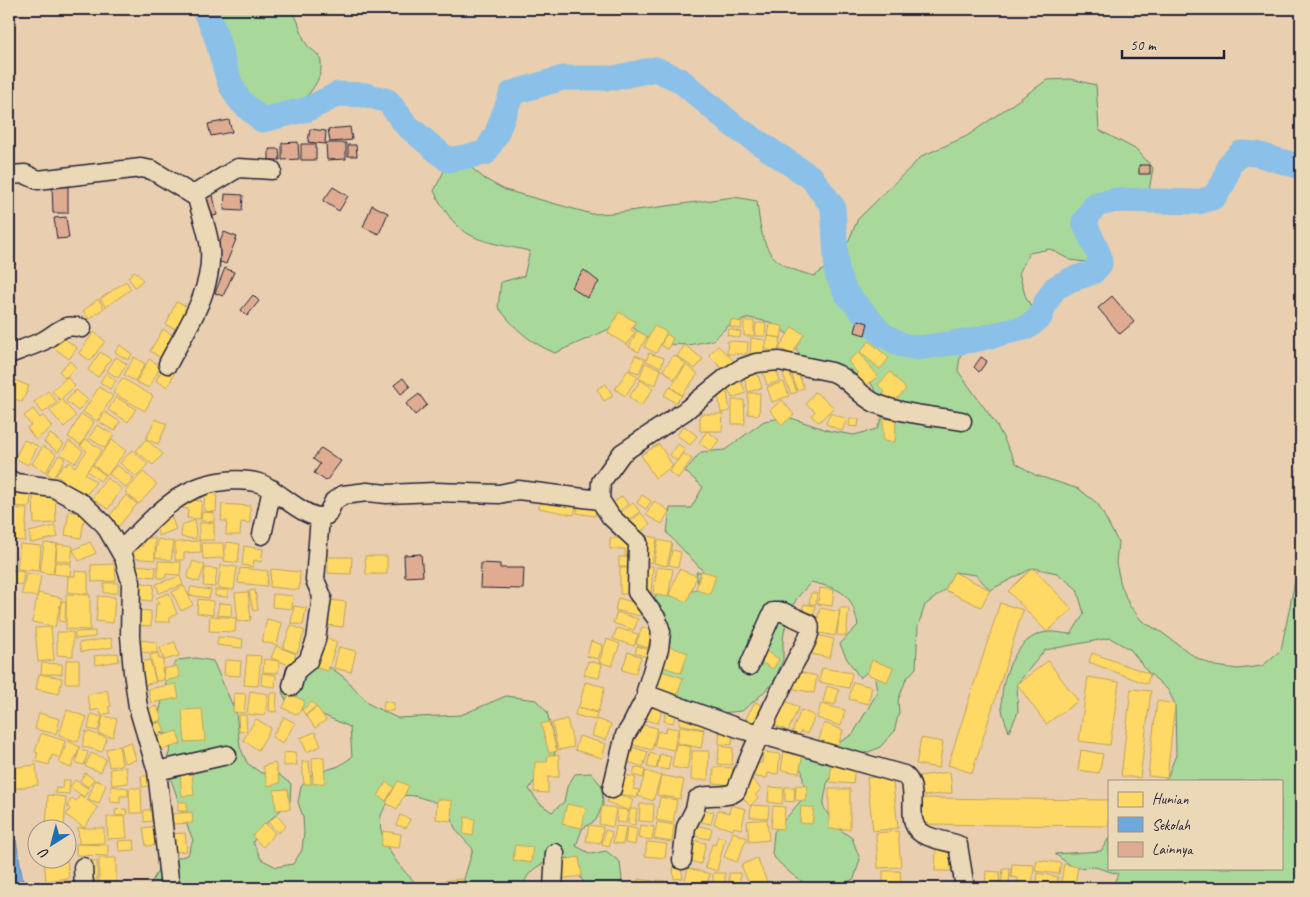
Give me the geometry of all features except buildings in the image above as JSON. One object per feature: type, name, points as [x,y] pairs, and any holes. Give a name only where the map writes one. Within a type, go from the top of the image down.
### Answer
[{"type":"street","points":[[9,175],[25,174],[38,180],[141,168],[170,180],[191,194],[196,194],[238,168],[272,170]]},
{"type":"street","points":[[168,364],[202,297],[210,268],[210,248],[196,194]]},
{"type":"street","points":[[9,354],[45,340],[61,328],[68,326],[82,328]]},
{"type":"street","points":[[648,695],[646,691],[661,644],[661,626],[637,592],[638,542],[611,517],[600,500],[602,482],[622,453],[685,411],[727,376],[756,362],[779,361],[832,372],[838,374],[855,390],[876,403],[962,421]]},
{"type":"street","points":[[9,479],[16,482],[54,488],[76,499],[97,516],[121,550],[131,582],[130,636],[138,707],[157,771],[170,888]]},
{"type":"street","points":[[121,550],[169,504],[202,486],[219,482],[246,480],[272,489],[308,514],[320,517],[327,515],[334,501],[343,495],[367,492],[387,494],[435,492],[500,494],[518,490],[600,500]]},
{"type":"street","points":[[262,535],[272,489]]},
{"type":"street","points":[[292,686],[296,670],[309,659],[317,632],[322,596],[316,580],[320,517]]},
{"type":"street","points":[[682,860],[686,827],[695,809],[697,799],[734,794],[759,734],[803,647],[810,630],[809,624],[783,612],[774,612],[749,666]]},
{"type":"street","points":[[648,695],[759,734],[908,778],[911,783],[915,826],[924,834],[958,845],[966,888]]},
{"type":"street","points":[[612,790],[625,735],[631,729],[640,705],[648,695]]},
{"type":"street","points":[[157,771],[227,755]]},
{"type":"street","points":[[553,888],[556,853]]},
{"type":"street","points":[[83,867],[84,888]]},
{"type":"green space","points":[[157,9],[289,9],[296,17],[307,45],[319,56],[321,66],[319,77],[313,88],[295,108],[274,120],[258,120],[234,106],[221,92],[207,40],[192,10],[159,11]]},
{"type":"green space","points":[[1071,79],[1096,85],[1099,130],[1137,150],[1153,168],[1149,191],[1104,193],[1089,202],[1081,211],[1072,224],[1085,242],[1093,263],[1070,260],[1050,249],[1029,253],[1019,273],[1025,295],[1035,314],[983,327],[974,332],[967,340],[961,353],[958,371],[996,424],[1016,463],[1035,475],[1079,489],[1098,504],[1118,542],[1116,563],[1121,585],[1129,605],[1142,621],[1161,632],[1195,657],[1215,666],[1238,669],[1262,666],[1281,650],[1296,576],[1301,525],[1301,888],[1112,888],[1118,874],[1095,867],[1074,868],[1055,854],[1101,851],[1108,840],[1108,870],[1282,870],[1282,780],[1164,780],[1167,778],[1176,755],[1175,704],[1168,690],[1146,670],[1131,650],[1110,638],[1045,650],[1017,684],[1018,712],[1009,732],[1003,712],[1003,686],[1018,650],[1026,641],[1036,635],[1048,632],[1071,634],[1084,614],[1077,589],[1057,573],[1033,568],[990,590],[976,575],[954,572],[945,590],[925,605],[918,626],[916,668],[906,679],[898,701],[899,712],[894,732],[879,748],[837,763],[827,784],[823,806],[835,826],[852,838],[860,859],[854,879],[840,884],[818,887],[800,880],[791,873],[772,855],[774,832],[805,796],[802,771],[787,753],[832,747],[853,734],[877,693],[875,677],[868,671],[860,678],[847,659],[840,644],[858,625],[852,605],[844,594],[838,590],[811,582],[797,598],[787,617],[783,639],[783,660],[774,681],[742,711],[721,713],[670,701],[664,672],[652,658],[652,634],[645,611],[659,591],[671,596],[688,597],[683,592],[699,590],[696,572],[704,572],[667,533],[670,508],[691,508],[703,487],[685,471],[701,452],[725,450],[764,421],[788,417],[830,431],[854,435],[877,429],[886,409],[867,376],[843,373],[812,380],[789,335],[770,322],[749,318],[729,325],[713,340],[689,345],[665,344],[645,336],[625,322],[555,353],[546,349],[523,334],[498,307],[501,282],[524,276],[530,251],[484,241],[472,236],[452,220],[434,191],[445,169],[469,166],[485,179],[505,190],[592,214],[614,213],[734,197],[757,201],[761,231],[770,252],[776,260],[799,272],[815,276],[834,261],[848,242],[858,219],[922,156],[967,136],[1047,80]]},
{"type":"green space","points":[[196,658],[213,661],[236,713],[240,747],[247,763],[261,773],[278,774],[291,784],[290,802],[262,827],[253,842],[261,859],[276,867],[293,864],[302,850],[303,817],[298,802],[301,787],[311,775],[339,766],[352,757],[350,727],[323,715],[289,706],[282,692],[289,678],[316,663],[331,668],[345,678],[369,704],[397,718],[461,715],[506,696],[536,700],[547,712],[556,748],[552,764],[538,775],[529,789],[539,803],[552,812],[564,802],[567,787],[575,774],[591,773],[602,786],[603,804],[596,820],[582,829],[576,846],[591,854],[606,851],[620,862],[622,880],[617,888],[587,888],[569,858],[554,860],[540,865],[529,874],[523,888],[467,888],[464,879],[473,849],[456,829],[451,814],[447,809],[431,801],[409,795],[393,800],[384,809],[380,821],[387,847],[404,871],[422,888],[148,888],[158,871],[158,863],[188,855],[193,840],[165,765],[171,747],[158,749],[169,734],[155,733],[168,672],[178,660]]},
{"type":"waterway","points":[[203,9],[214,30],[233,88],[241,102],[262,120],[308,109],[338,94],[366,95],[388,101],[406,125],[448,160],[485,153],[496,135],[512,93],[563,78],[614,78],[655,69],[680,80],[734,126],[812,178],[833,207],[837,274],[846,293],[882,334],[902,345],[918,348],[974,340],[1028,327],[1040,317],[1046,302],[1055,288],[1070,280],[1093,272],[1100,264],[1099,255],[1084,222],[1095,205],[1116,200],[1198,202],[1214,197],[1224,182],[1229,165],[1241,153],[1257,154],[1301,167]]}]
